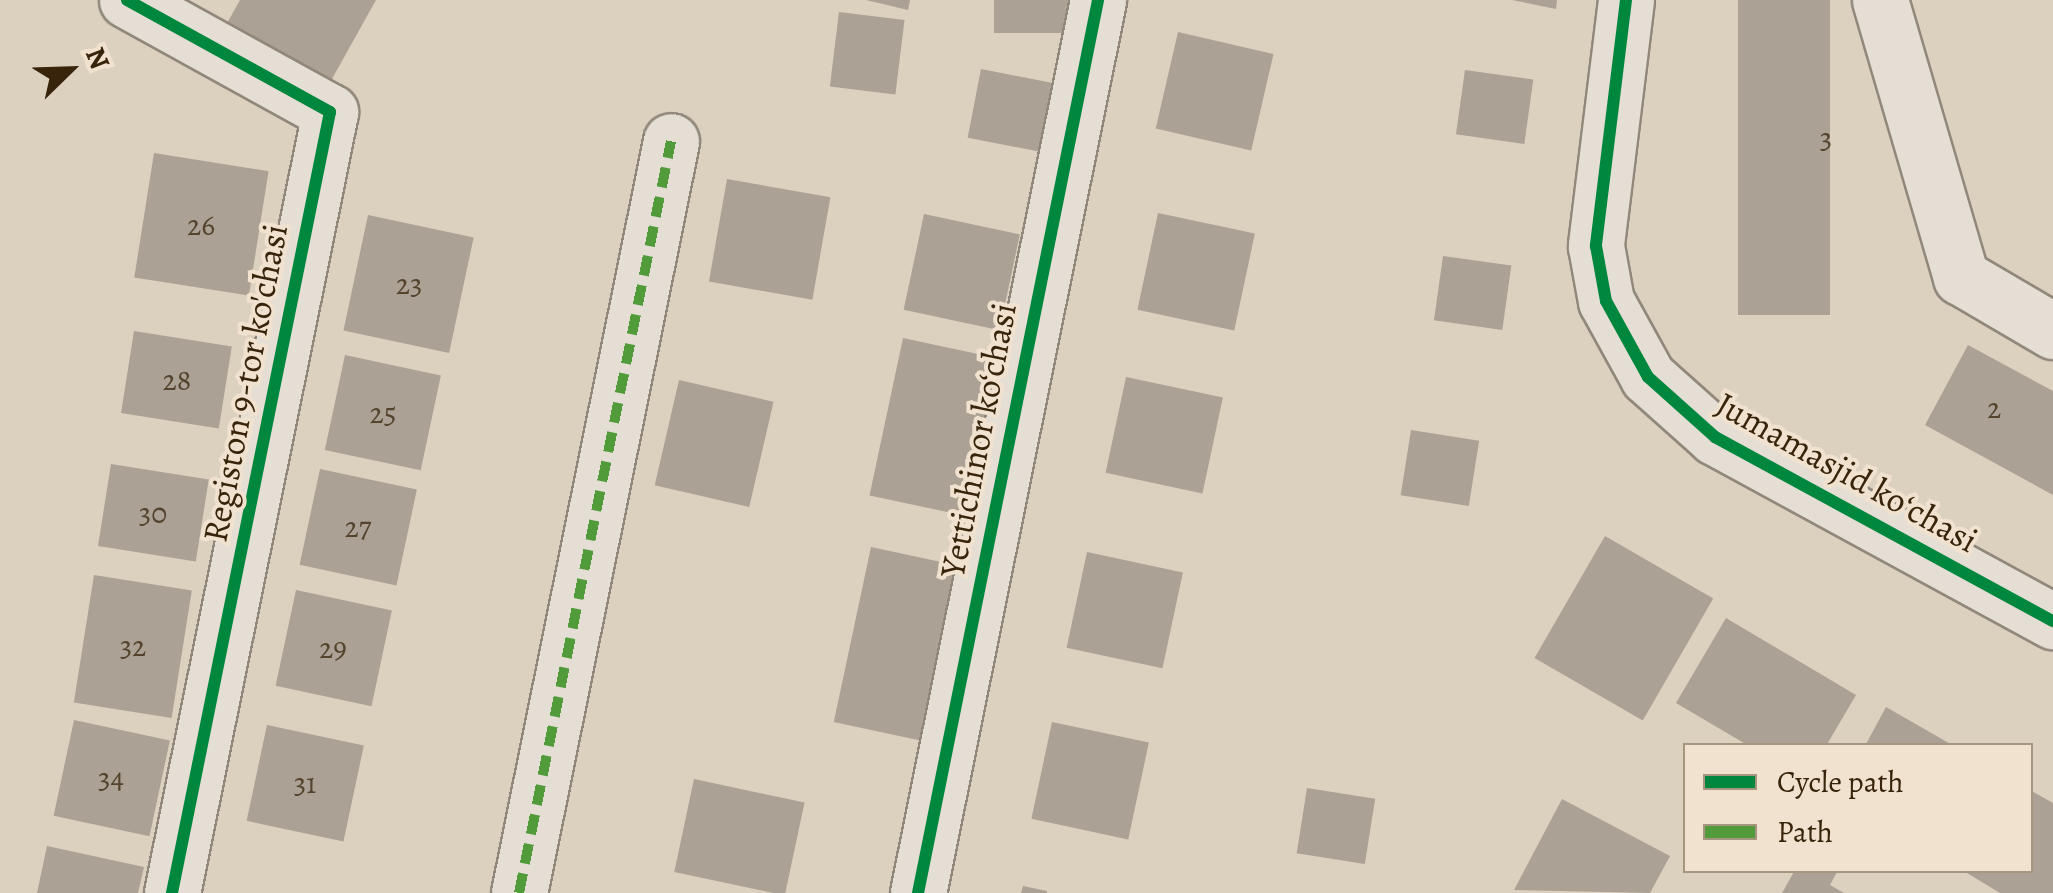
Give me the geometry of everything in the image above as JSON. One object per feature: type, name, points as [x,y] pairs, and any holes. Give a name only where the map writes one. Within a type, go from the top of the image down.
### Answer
[{"type":"street","name":"Registon 9-tor ko'chasi","points":[[127,0],[330,112],[172,893]]},
{"type":"street","name":"Yettichinor ko‘chasi","points":[[918,893],[1098,0]]},
{"type":"street","name":"Jumamasjid koʻchasi","points":[[1626,0],[1596,246],[1611,314],[1648,377],[1715,437],[2053,621]]},
{"type":"street","points":[[1880,0],[1962,277],[2053,331]]},
{"type":"street","points":[[519,893],[671,141]]},
{"type":"building","points":[[240,0],[376,0],[323,95],[220,36]]},
{"type":"building","points":[[866,0],[910,0],[908,10]]},
{"type":"building","points":[[994,0],[1069,0],[1069,33],[994,33]]},
{"type":"building","points":[[1512,0],[1557,0],[1556,9]]},
{"type":"building","points":[[1738,0],[1830,0],[1830,315],[1738,315]]},
{"type":"building","points":[[839,12],[905,20],[895,94],[830,86]]},
{"type":"building","points":[[1178,32],[1273,54],[1251,151],[1156,128]]},
{"type":"building","points":[[981,69],[1058,84],[1044,153],[968,138]]},
{"type":"building","points":[[1465,70],[1533,80],[1524,144],[1456,134]]},
{"type":"building","points":[[154,153],[269,171],[249,296],[134,277]]},
{"type":"building","points":[[727,179],[830,197],[812,300],[709,281]]},
{"type":"building","points":[[1158,213],[1255,234],[1234,330],[1137,310]]},
{"type":"building","points":[[924,214],[1020,234],[999,330],[904,310]]},
{"type":"building","points":[[368,215],[474,237],[449,353],[343,330]]},
{"type":"building","points":[[1443,256],[1511,266],[1502,330],[1434,320]]},
{"type":"building","points":[[134,331],[232,346],[219,428],[121,413]]},
{"type":"building","points":[[903,338],[999,358],[965,516],[870,495]]},
{"type":"building","points":[[1968,345],[2053,391],[2053,495],[1925,425]]},
{"type":"building","points":[[345,355],[441,375],[421,470],[325,450]]},
{"type":"building","points":[[1126,377],[1223,398],[1202,493],[1106,473]]},
{"type":"building","points":[[679,380],[774,402],[749,507],[655,485]]},
{"type":"building","points":[[1411,430],[1479,441],[1469,506],[1401,495]]},
{"type":"building","points":[[111,464],[209,479],[196,561],[98,546]]},
{"type":"building","points":[[320,469],[417,490],[396,585],[300,565]]},
{"type":"building","points":[[1605,536],[1713,598],[1643,721],[1534,658]]},
{"type":"building","points":[[871,547],[967,567],[930,742],[834,722]]},
{"type":"building","points":[[1087,552],[1183,572],[1162,668],[1067,648]]},
{"type":"building","points":[[94,575],[192,590],[172,718],[74,702]]},
{"type":"building","points":[[296,590],[392,610],[371,706],[276,686]]},
{"type":"building","points":[[1726,618],[1856,695],[1828,743],[1744,743],[1676,703]]},
{"type":"building","points":[[1886,707],[1949,743],[1867,743]]},
{"type":"building","points":[[74,720],[170,740],[149,836],[54,816]]},
{"type":"building","points":[[1052,722],[1149,743],[1128,839],[1031,819]]},
{"type":"building","points":[[267,725],[364,746],[343,841],[247,821]]},
{"type":"building","points":[[694,779],[805,802],[785,893],[674,872]]},
{"type":"building","points":[[1307,788],[1375,799],[1365,864],[1297,853]]},
{"type":"building","points":[[2033,792],[2053,803],[2053,893],[2000,893],[1967,873],[2033,873]]},
{"type":"building","points":[[1562,799],[1670,856],[1650,893],[1514,890]]},
{"type":"building","points":[[47,846],[144,867],[138,893],[37,893]]},
{"type":"building","points":[[1793,873],[1836,873],[1830,885],[1844,893],[1782,893]]},
{"type":"building","points":[[1023,886],[1047,891],[1047,893],[1021,893]]},
{"type":"marked path","points":[[519,893],[671,141]]},
{"type":"cycle path","points":[[127,0],[330,112],[172,893]]},
{"type":"cycle path","points":[[918,893],[1098,0]]},
{"type":"cycle path","points":[[1626,0],[1596,246],[1606,301],[1648,377],[1715,437],[2053,621]]}]
